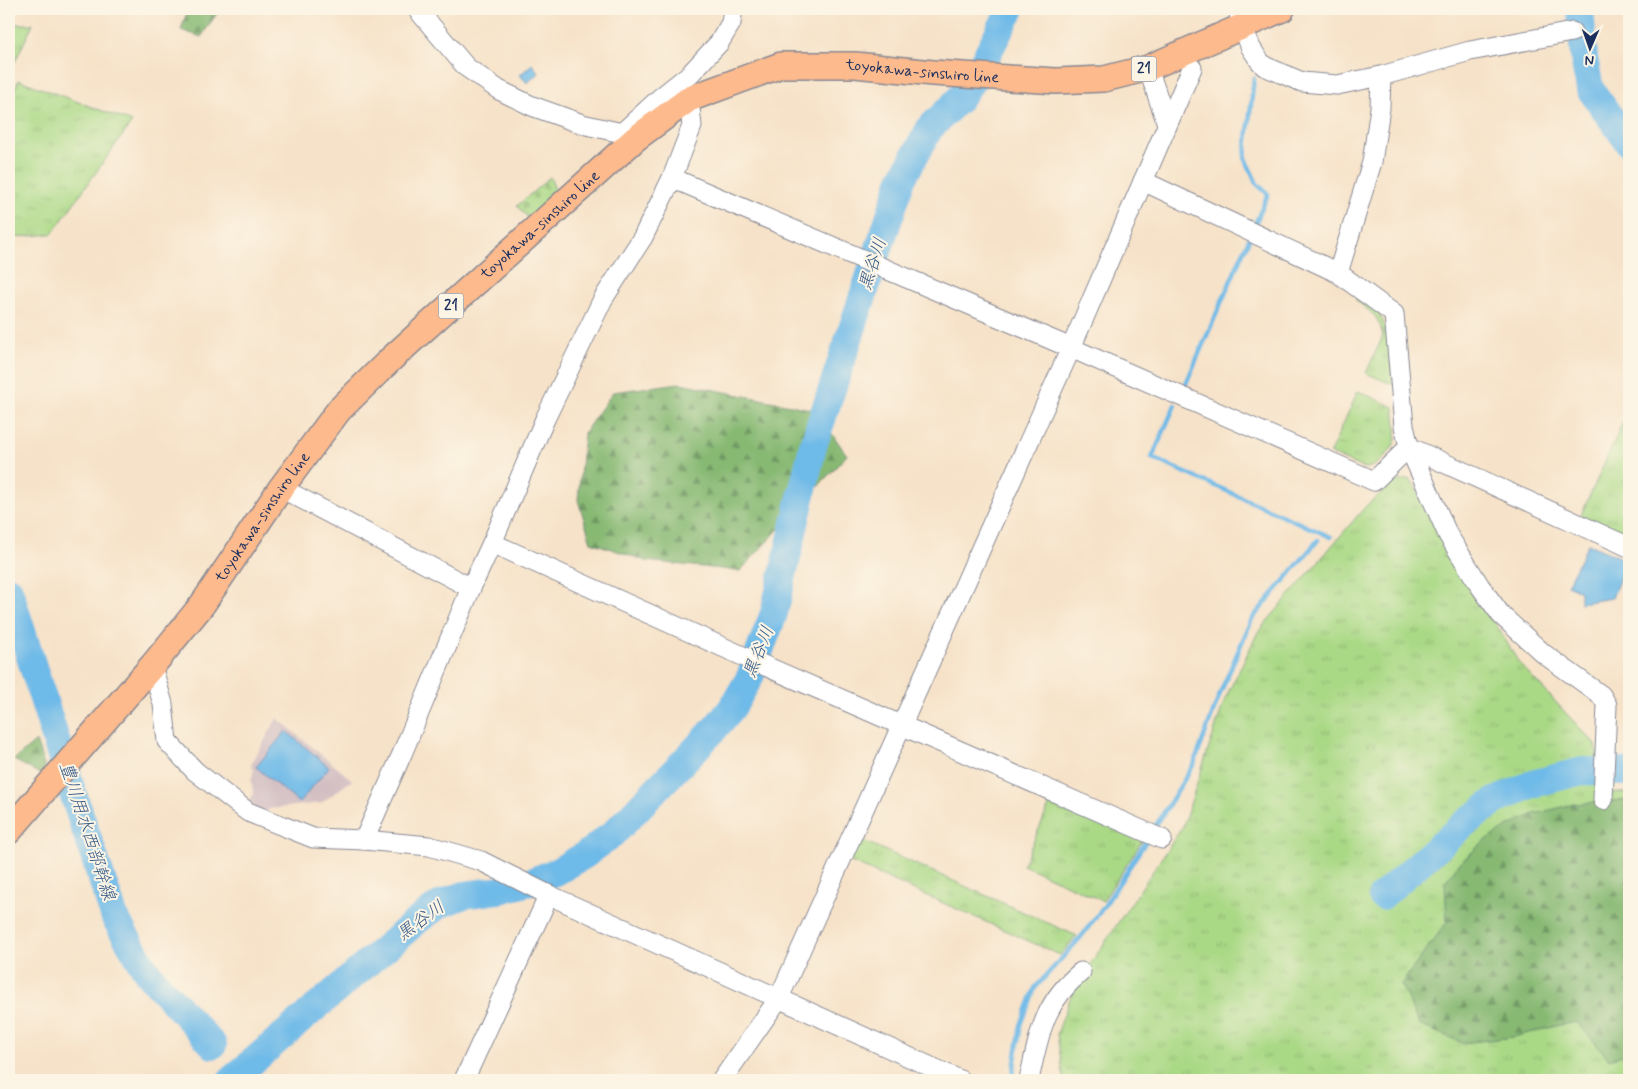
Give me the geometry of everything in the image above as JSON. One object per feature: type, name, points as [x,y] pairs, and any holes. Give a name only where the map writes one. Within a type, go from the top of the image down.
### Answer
[{"type":"main road","name":"toyokawa-sinshiro line","points":[[9,831],[152,666],[202,605],[281,488],[339,410],[628,136],[689,99],[781,65],[855,65],[1056,81],[1104,79],[1148,68],[1240,17],[1282,9]]},
{"type":"street","points":[[417,9],[466,67],[499,90],[532,106],[582,124],[628,136],[660,98],[690,74],[719,43],[731,23],[733,9]]},
{"type":"street","points":[[1240,17],[1251,48],[1264,66],[1302,82],[1337,85],[1381,76],[1470,51],[1572,32]]},
{"type":"street","points":[[1148,68],[1167,124]]},
{"type":"street","points":[[722,1080],[779,998],[1071,348],[1192,68]]},
{"type":"street","points":[[1338,273],[1372,162],[1380,108],[1381,76]]},
{"type":"street","points":[[364,840],[402,754],[470,588],[492,544],[545,419],[599,308],[643,237],[672,178],[692,126],[689,99]]},
{"type":"street","points":[[672,178],[1071,348],[1374,481],[1409,447]]},
{"type":"street","points":[[1143,181],[1338,273],[1394,314],[1402,416],[1409,447],[1448,535],[1501,615],[1544,654],[1601,696],[1607,705],[1604,800]]},
{"type":"street","points":[[1409,447],[1629,547]]},
{"type":"street","points":[[281,488],[470,588]]},
{"type":"street","points":[[492,544],[738,654],[1162,838]]},
{"type":"street","points":[[152,666],[163,704],[167,741],[195,771],[248,812],[313,838],[430,846],[481,862],[548,895],[960,1080]]},
{"type":"street","points":[[464,1080],[548,895]]},
{"type":"street","points":[[1029,1080],[1038,1040],[1047,1012],[1068,983],[1081,972]]},
{"type":"shaded area","points":[[277,718],[352,780],[321,803],[269,809],[265,816],[245,806],[254,794],[251,781],[254,770],[251,765]]},
{"type":"green space","points":[[188,9],[220,9],[201,37],[181,30]]},
{"type":"green space","points":[[9,24],[33,24],[9,74]]},
{"type":"green space","points":[[19,80],[132,122],[52,234],[9,238],[9,101]]},
{"type":"green space","points":[[550,177],[558,197],[531,221],[517,206]]},
{"type":"green space","points":[[1355,299],[1378,313],[1386,328],[1390,348],[1393,385],[1366,373],[1383,336],[1375,316]]},
{"type":"green space","points":[[680,383],[815,410],[847,455],[740,571],[646,561],[591,542],[578,500],[584,433],[613,392]]},
{"type":"green space","points":[[1358,391],[1394,407],[1395,443],[1380,461],[1366,468],[1330,453]]},
{"type":"green space","points":[[1625,418],[1629,420],[1629,540],[1580,517]]},
{"type":"green space","points":[[1410,479],[1519,663],[1594,743],[1611,792],[1629,793],[1629,1080],[1064,1080],[1057,1034],[1073,990],[1183,826],[1225,699],[1258,632],[1366,506],[1394,482]]},
{"type":"green space","points":[[36,741],[47,774],[44,776],[14,760]]},
{"type":"green space","points":[[1053,797],[1144,838],[1103,901],[1023,865]]},
{"type":"green space","points":[[1629,801],[1629,1052],[1609,1059],[1577,1022],[1514,1037],[1463,1043],[1419,1025],[1401,984],[1447,922],[1445,882],[1457,866],[1483,842],[1509,826],[1534,814],[1574,804]]},
{"type":"green space","points":[[859,839],[1077,936],[1060,955],[849,861]]},
{"type":"water","points":[[532,64],[539,73],[527,83],[520,75]]},
{"type":"water","points":[[1588,544],[1627,560],[1612,598],[1580,603],[1580,591],[1567,585]]},
{"type":"water","points":[[286,731],[329,767],[299,803],[256,767]]},
{"type":"waterway","name":"黒谷川","points":[[231,1080],[418,920],[441,904],[464,895],[500,890],[530,882],[556,872],[585,855],[615,832],[711,733],[732,708],[750,677],[774,613],[813,446],[902,179],[930,128],[958,100],[975,77],[1011,9]]},
{"type":"waterway","points":[[1580,9],[1584,58],[1590,89],[1629,143]]},
{"type":"waterway","points":[[1254,78],[1245,158],[1257,184],[1268,194],[1255,224]]},
{"type":"waterway","points":[[1184,388],[1249,239]]},
{"type":"waterway","points":[[1175,405],[1152,458],[1331,537]]},
{"type":"waterway","points":[[1153,830],[1194,764],[1221,691],[1252,619],[1318,540]]},
{"type":"waterway","name":"豊川用水西部幹線","points":[[9,590],[72,791],[115,918],[148,974],[213,1045]]},
{"type":"waterway","name":"豊川用水西部幹線","points":[[1382,896],[1464,824],[1495,801],[1532,784],[1582,771],[1629,772]]},
{"type":"waterway","points":[[1012,1080],[1021,1025],[1035,988],[1081,937],[1105,905],[1148,838]]}]
